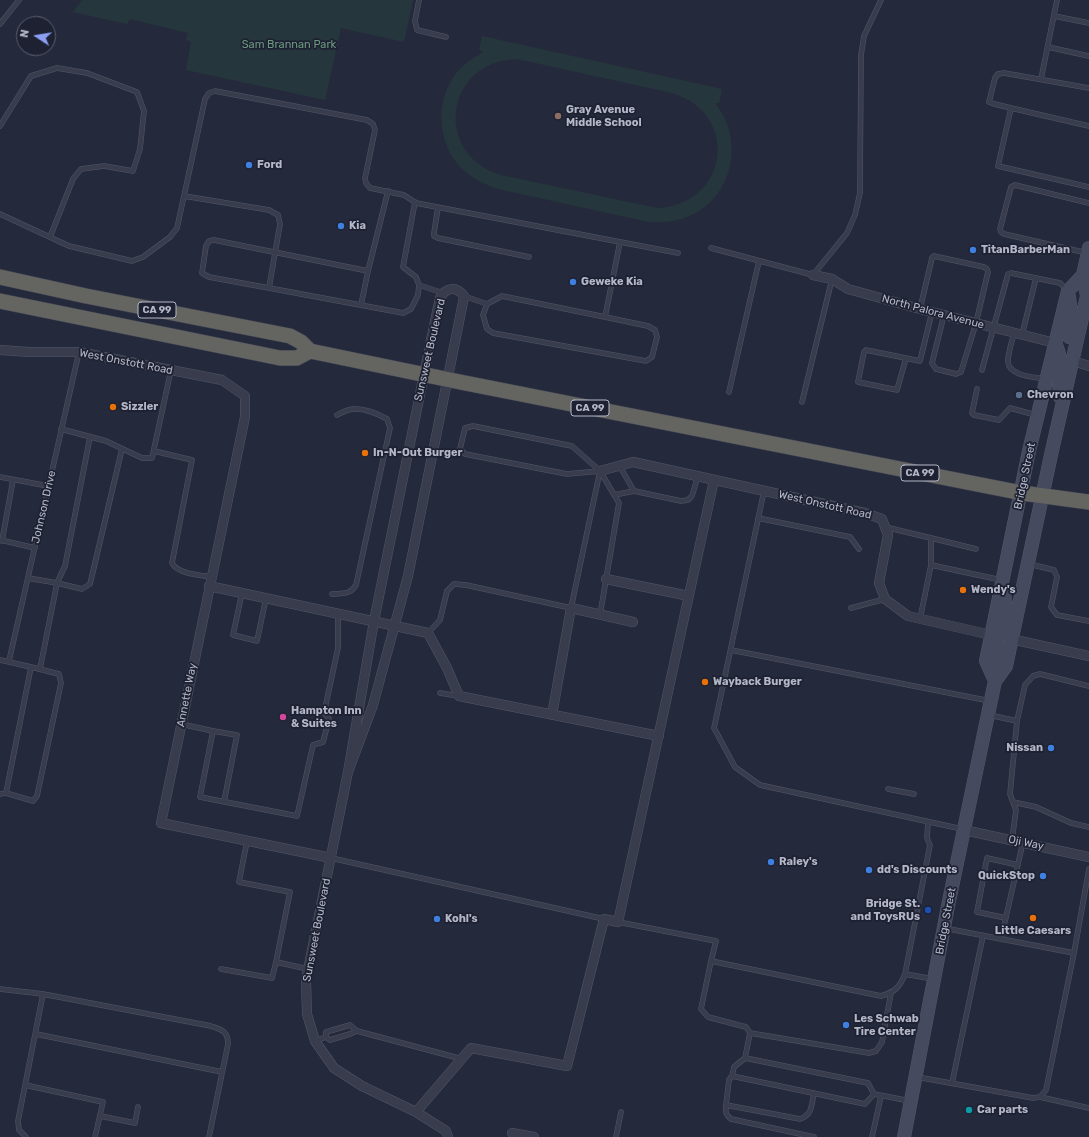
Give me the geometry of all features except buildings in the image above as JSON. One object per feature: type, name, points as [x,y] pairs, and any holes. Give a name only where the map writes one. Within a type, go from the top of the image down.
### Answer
[{"type":"highway","name":"CA 99","points":[[0,277],[86,296],[290,336],[301,342],[310,351],[424,375],[1022,493],[1089,502]]},
{"type":"highway","name":"CA 99","points":[[0,301],[280,358],[297,358],[310,351]]},
{"type":"main road","name":"Bridge Street","points":[[904,1137],[944,928],[988,714],[997,678],[1006,666],[1027,563],[1087,296],[1083,275],[1088,251]]},
{"type":"main road","name":"Bridge Street","points":[[997,678],[986,662],[991,635],[1038,415],[1068,291],[1083,275]]},
{"type":"main road","points":[[1068,291],[1072,319],[1067,344],[1073,361]]},
{"type":"main road","points":[[1055,343],[1061,360],[1058,384],[1062,409]]},
{"type":"main road","points":[[1003,580],[1006,606],[1004,630],[1012,639]]},
{"type":"street","name":"North Palora Avenue","points":[[813,275],[832,280],[848,289],[1055,343]]},
{"type":"street","name":"Sunsweet Boulevard","points":[[348,772],[373,705],[408,576],[464,296],[455,288],[448,289],[440,298],[374,621],[348,772],[306,980],[307,1014],[315,1041],[334,1068],[362,1086],[416,1112],[446,1131],[448,1137]]},
{"type":"street","name":"West Onstott Road","points":[[0,350],[29,352],[79,352],[222,380],[246,396]]},
{"type":"street","points":[[1073,361],[1089,366]]},
{"type":"street","name":"Annette Way","points":[[246,396],[244,416],[161,823],[331,858]]},
{"type":"street","name":"West Onstott Road","points":[[600,471],[632,462],[865,513],[882,519],[888,536],[879,583],[885,599]]},
{"type":"street","points":[[416,1112],[471,1048],[567,1066],[604,919],[618,922],[714,480]]},
{"type":"street","points":[[606,579],[689,596]]},
{"type":"street","points":[[210,581],[242,593],[428,633],[447,668],[459,696],[659,736]]},
{"type":"street","points":[[885,599],[908,616],[991,635]]},
{"type":"street","points":[[552,715],[571,608],[633,622]]},
{"type":"street","points":[[1012,639],[1089,656]]},
{"type":"street","name":"Oji Way","points":[[964,830],[1089,857]]},
{"type":"street","points":[[512,1133],[534,1137]]},
{"type":"lane","points":[[0,24],[19,0]]},
{"type":"lane","points":[[420,0],[415,22],[417,30],[446,37]]},
{"type":"lane","points":[[711,248],[813,275],[847,232],[855,215],[860,194],[861,55],[864,36],[881,0]]},
{"type":"lane","points":[[1041,79],[1057,0]]},
{"type":"lane","points":[[1054,16],[1089,23]]},
{"type":"lane","points":[[1048,47],[1089,56]]},
{"type":"lane","points":[[0,126],[31,76],[57,68],[87,73],[137,92],[144,111],[140,149],[133,170],[104,166],[81,169],[73,179],[50,237]]},
{"type":"lane","points":[[1089,88],[1004,73],[998,74],[995,78],[990,102],[1089,126]]},
{"type":"lane","points":[[0,214],[70,246],[132,261],[143,257],[170,237],[177,228],[205,99],[209,93],[214,91],[366,120],[373,124],[375,130],[365,178],[366,183],[370,188],[404,195],[415,202],[438,207],[678,253]]},
{"type":"lane","points":[[1011,108],[998,166],[1089,188]]},
{"type":"lane","points":[[1088,251],[1004,234],[1000,229],[1011,187],[1015,184],[1089,202]]},
{"type":"lane","points":[[361,306],[388,191]]},
{"type":"lane","points":[[184,196],[269,210],[278,215],[280,224],[269,288]]},
{"type":"lane","points":[[368,271],[214,240],[209,241],[206,246],[202,273],[209,277],[403,313],[411,309],[418,295],[416,277],[403,266],[415,202]]},
{"type":"lane","points":[[438,207],[434,236],[528,257]]},
{"type":"lane","points":[[605,317],[620,242]]},
{"type":"lane","points":[[920,309],[932,258],[934,256],[984,267],[987,269],[988,272],[976,323],[961,372],[956,374],[936,369],[932,363],[944,315]]},
{"type":"lane","points":[[729,392],[759,261]]},
{"type":"lane","points":[[982,370],[1008,274],[1011,273],[1060,283],[1068,291]]},
{"type":"lane","points":[[1036,278],[1008,360],[1008,366],[1013,371],[1046,380]]},
{"type":"lane","points":[[802,402],[832,280]]},
{"type":"lane","points":[[418,285],[443,293]]},
{"type":"lane","points":[[464,296],[487,304]]},
{"type":"lane","points":[[502,296],[605,317],[648,326],[655,330],[657,337],[652,356],[646,361],[639,360],[493,333],[487,329],[483,315],[487,304],[495,298],[502,296]]},
{"type":"lane","points":[[906,358],[897,390],[858,382],[864,352],[866,350],[868,350],[906,358],[920,361],[932,312]]},
{"type":"lane","name":"Johnson Drive","points":[[9,661],[79,352]]},
{"type":"lane","points":[[61,429],[106,441],[142,458],[152,458],[171,370]]},
{"type":"lane","points":[[977,390],[972,406],[972,413],[974,415],[999,420],[1010,408],[1038,415]]},
{"type":"lane","points":[[332,594],[352,591],[356,584],[390,428],[387,419],[355,408],[337,415]]},
{"type":"lane","points":[[600,471],[567,474],[465,454],[460,449],[465,428],[473,426],[572,446],[600,471],[619,503],[600,614]]},
{"type":"lane","points":[[40,669],[57,583],[65,566],[90,437]]},
{"type":"lane","points":[[28,578],[82,589],[90,584],[122,449]]},
{"type":"lane","points":[[154,451],[192,460],[172,563],[174,568],[210,581]]},
{"type":"lane","points":[[619,465],[634,491]]},
{"type":"lane","points":[[428,633],[440,620],[447,591],[454,584],[466,585],[571,608],[600,471]]},
{"type":"lane","points":[[614,495],[634,491],[681,501],[688,500],[692,496],[698,476]]},
{"type":"lane","points":[[0,477],[48,486]]},
{"type":"lane","points":[[14,480],[1,541],[35,548]]},
{"type":"lane","points":[[764,491],[714,728],[735,767],[760,785],[964,830]]},
{"type":"lane","points":[[758,518],[850,537],[859,549]]},
{"type":"lane","points":[[885,528],[976,549]]},
{"type":"lane","points":[[920,618],[931,565],[931,538]]},
{"type":"lane","points":[[1027,563],[1054,570],[1057,577],[1051,607],[1057,615],[1089,621]]},
{"type":"lane","points":[[931,565],[1003,580]]},
{"type":"lane","points":[[242,593],[233,635],[257,641],[266,598]]},
{"type":"lane","points":[[850,608],[885,599]]},
{"type":"lane","points":[[213,731],[200,797],[297,816],[313,746],[323,742],[329,719],[324,713],[338,648],[338,614]]},
{"type":"lane","points":[[731,650],[991,701]]},
{"type":"lane","points":[[0,660],[59,674],[60,683],[37,796],[33,801],[6,793],[0,794]]},
{"type":"lane","points":[[6,793],[31,667]]},
{"type":"lane","points":[[1012,840],[1016,810],[1010,794],[1017,721],[1025,685],[1033,676],[1040,674],[1089,686]]},
{"type":"lane","points":[[440,693],[459,696]]},
{"type":"lane","points":[[988,714],[1017,721]]},
{"type":"lane","points":[[181,724],[237,735],[224,802]]},
{"type":"lane","points":[[888,789],[914,794]]},
{"type":"lane","points":[[1013,802],[1036,807],[1071,823],[1089,827]]},
{"type":"lane","points":[[711,961],[881,996],[891,993],[901,983],[905,974],[930,845],[927,838],[928,822]]},
{"type":"lane","points":[[221,969],[272,978],[276,962],[290,892],[239,882],[247,841]]},
{"type":"lane","points":[[1001,939],[1023,842]]},
{"type":"lane","points":[[331,858],[604,919]]},
{"type":"lane","points":[[1006,918],[977,912],[987,858],[1018,865]]},
{"type":"lane","points":[[1040,1097],[1046,1090],[1074,953],[1089,869]]},
{"type":"lane","points":[[618,922],[716,941],[701,1009],[708,1017],[746,1027],[750,1033],[745,1058],[734,1066],[732,1076],[729,1080],[725,1110],[726,1115],[731,1119],[814,1137]]},
{"type":"lane","points":[[944,928],[1074,953]]},
{"type":"lane","points":[[952,1083],[983,936]]},
{"type":"lane","points":[[276,962],[308,969]]},
{"type":"lane","points":[[905,974],[935,979]]},
{"type":"lane","points":[[0,989],[43,994],[211,1026],[223,1031],[228,1037],[228,1044],[209,1137]]},
{"type":"lane","points":[[750,1033],[869,1052],[876,1051],[882,1042],[891,993]]},
{"type":"lane","points":[[26,1137],[18,1130],[18,1121],[43,994]]},
{"type":"lane","points":[[326,1037],[326,1032],[350,1025],[357,1031],[462,1059]]},
{"type":"lane","points":[[315,1041],[326,1037],[330,1040],[357,1031]]},
{"type":"lane","points":[[36,1034],[222,1072]]},
{"type":"lane","points":[[745,1058],[868,1083],[874,1094],[911,1101]]},
{"type":"lane","points":[[732,1076],[865,1104],[874,1094]]},
{"type":"lane","points":[[916,1076],[1033,1098],[1040,1097],[1089,1108]]},
{"type":"lane","points":[[25,1085],[102,1102],[95,1137]]},
{"type":"lane","points":[[726,1105],[800,1119],[806,1117],[810,1112],[814,1093]]},
{"type":"lane","points":[[872,1137],[882,1096]]},
{"type":"lane","points":[[100,1116],[135,1123],[138,1107]]},
{"type":"lane","points":[[616,1137],[621,1112]]},
{"type":"green space","name":"Sam Brannan Park","points":[[82,0],[413,0],[404,42],[341,28],[325,100],[186,70],[191,42],[186,40],[188,33],[130,19],[127,24],[73,12]]},
{"type":"green space","points":[[482,36],[722,89],[719,103],[715,103],[725,119],[730,136],[731,153],[729,170],[722,186],[712,200],[698,212],[681,219],[658,222],[644,221],[498,189],[479,181],[468,174],[458,164],[450,152],[442,126],[442,112],[444,98],[449,84],[463,66],[484,52],[479,50]],"holes":[[[517,59],[672,93],[694,104],[709,119],[717,138],[717,157],[712,176],[699,192],[681,203],[657,208],[501,175],[479,164],[464,148],[457,130],[456,110],[462,91],[474,75],[493,64]]]},
{"type":"place","name":"Gray Avenue Middle School","points":[[558,116]]},
{"type":"place","name":"Ford","points":[[249,165]]},
{"type":"place","name":"Kia","points":[[341,226]]},
{"type":"place","name":"TitanBarberMan","points":[[973,250]]},
{"type":"place","name":"Geweke Kia","points":[[573,282]]},
{"type":"place","name":"Chevron","points":[[1019,395]]},
{"type":"place","name":"Sizzler","points":[[113,407]]},
{"type":"place","name":"In-N-Out Burger","points":[[365,453]]},
{"type":"place","name":"Wendy's","points":[[963,590]]},
{"type":"place","name":"Wayback Burger","points":[[705,682]]},
{"type":"place","name":"Hampton Inn & Suites","points":[[283,717]]},
{"type":"place","name":"Nissan","points":[[1051,748]]},
{"type":"place","name":"Raley's","points":[[771,862]]},
{"type":"place","name":"dd's Discounts","points":[[869,870]]},
{"type":"place","name":"QuickStop","points":[[1043,876]]},
{"type":"place","name":"Bridge St. and ToysRUs","points":[[928,910]]},
{"type":"place","name":"Little Caesars","points":[[1033,918]]},
{"type":"place","name":"Kohl's","points":[[437,919]]},
{"type":"place","name":"Les Schwab Tire Center","points":[[846,1025]]},
{"type":"place","name":"Car parts","points":[[969,1110]]}]
